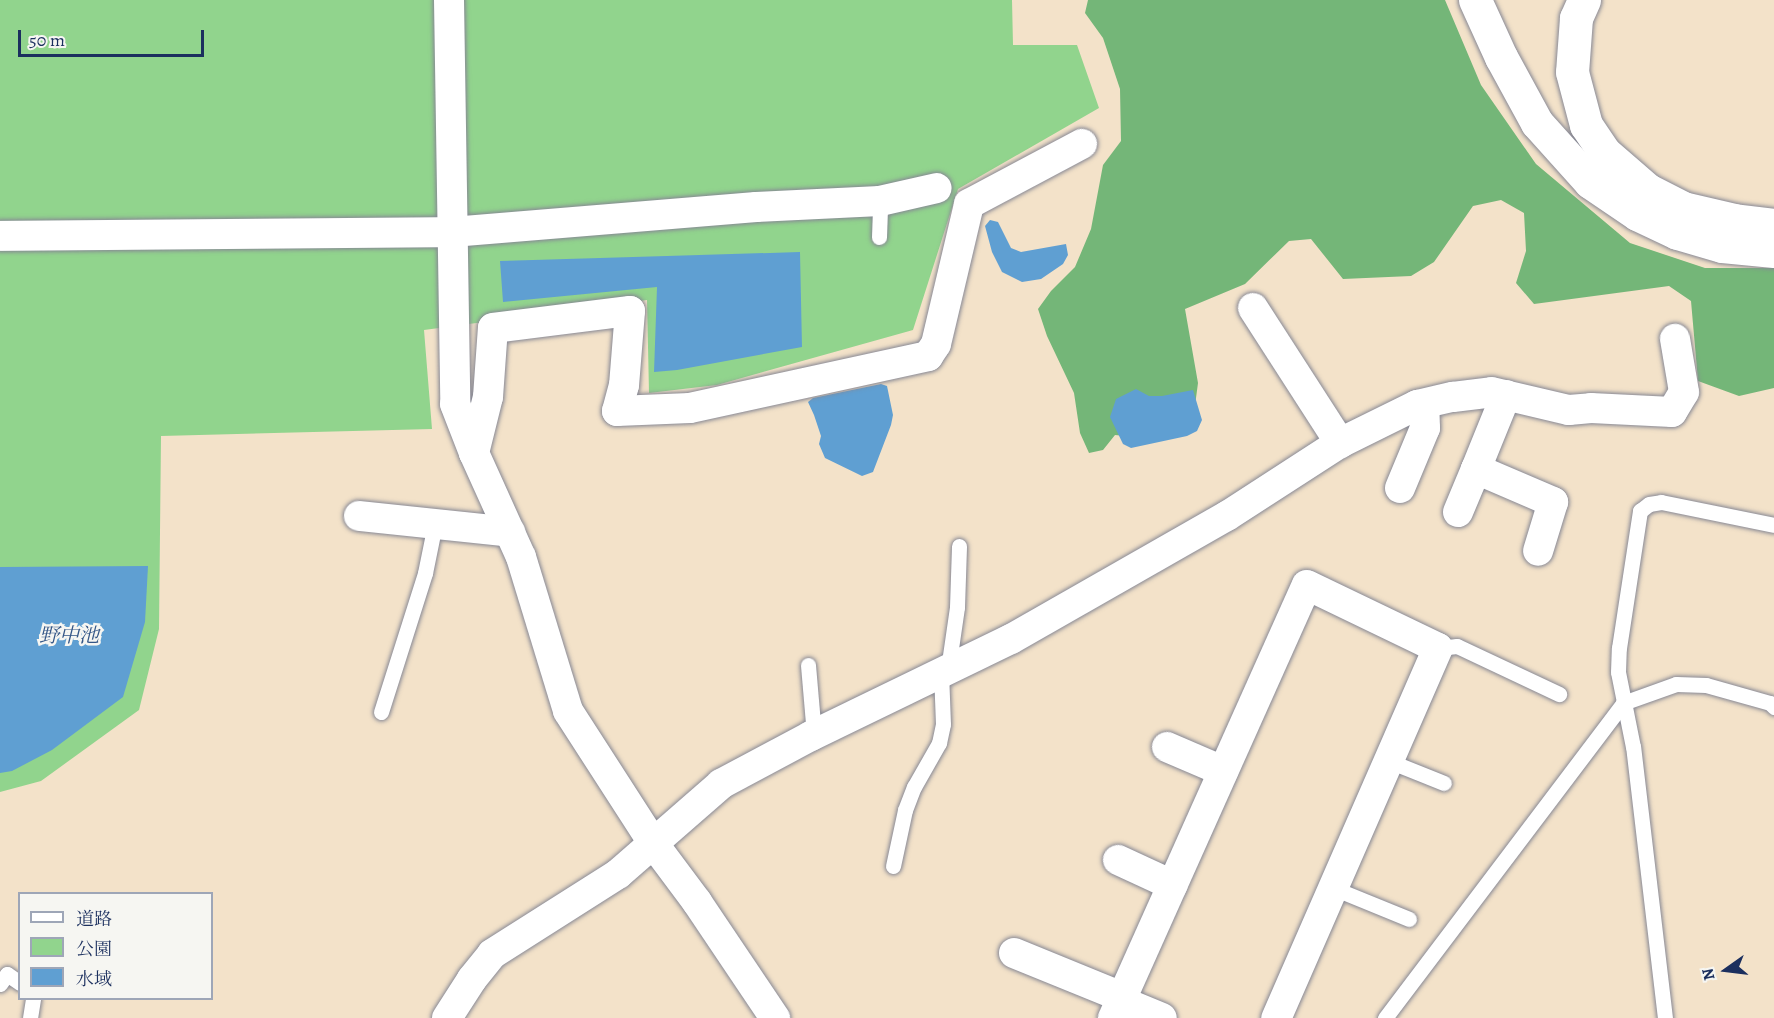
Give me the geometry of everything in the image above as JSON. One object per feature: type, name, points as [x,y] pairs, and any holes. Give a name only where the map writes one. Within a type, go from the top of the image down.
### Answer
[{"type":"highway","points":[[1475,0],[1501,57],[1537,123],[1590,182],[1637,214],[1677,233],[1722,246],[1774,251]]},
{"type":"highway","points":[[1584,0],[1576,18],[1572,72],[1586,125],[1604,152],[1648,190],[1683,208],[1734,220],[1774,225]]},
{"type":"street","points":[[449,0],[455,404],[474,453],[521,557],[568,711],[653,843],[697,902],[775,1018]]},
{"type":"street","points":[[474,453],[488,398],[493,328],[630,311],[624,386],[617,411],[690,408],[928,356],[936,344],[969,204],[1082,144]]},
{"type":"street","points":[[0,236],[452,232],[756,207],[880,201],[937,188]]},
{"type":"street","points":[[1253,308],[1292,345],[1340,443]]},
{"type":"street","points":[[447,1018],[471,978],[492,954],[618,874],[721,784],[814,735],[1011,639],[1227,516],[1340,443],[1424,404],[1492,392],[1569,410],[1591,408],[1672,412],[1684,392],[1674,339]]},
{"type":"street","points":[[1458,512],[1506,395]]},
{"type":"street","points":[[1400,488],[1425,428],[1424,404]]},
{"type":"street","points":[[1476,469],[1554,502],[1538,551]]},
{"type":"street","points":[[359,516],[510,532]]},
{"type":"street","points":[[1118,1005],[1307,585],[1438,648],[1276,1018]]},
{"type":"street","points":[[1167,747],[1223,771]]},
{"type":"street","points":[[1119,860],[1172,885]]},
{"type":"street","points":[[1014,953],[1118,1005],[1162,1018]]},
{"type":"lane","points":[[879,237],[880,201]]},
{"type":"lane","points":[[1665,1018],[1635,758],[1618,672],[1619,648],[1640,511],[1649,504],[1661,502],[1774,525]]},
{"type":"lane","points":[[381,711],[425,573],[435,524]]},
{"type":"lane","points":[[894,866],[905,810],[914,787],[939,743],[943,724],[945,671],[957,607],[959,546]]},
{"type":"lane","points":[[1438,648],[1457,646],[1559,694]]},
{"type":"lane","points":[[808,665],[814,735]]},
{"type":"lane","points":[[1385,1018],[1623,703],[1676,684],[1706,686],[1770,703],[1774,707]]},
{"type":"lane","points":[[1389,761],[1444,783]]},
{"type":"lane","points":[[1333,888],[1409,919]]},
{"type":"lane","points":[[30,1018],[33,1000]]},
{"type":"green space","points":[[0,0],[1012,0],[1013,45],[1077,45],[1099,108],[958,189],[913,330],[717,385],[649,393],[647,300],[424,330],[432,429],[161,436],[159,629],[139,710],[41,781],[0,792]]},
{"type":"green space","points":[[1088,0],[1445,0],[1481,85],[1536,164],[1630,243],[1705,268],[1774,268],[1774,388],[1739,396],[1698,381],[1691,301],[1669,286],[1534,304],[1516,283],[1526,251],[1524,213],[1501,200],[1473,206],[1434,262],[1411,276],[1343,279],[1311,239],[1289,241],[1245,284],[1185,309],[1198,383],[1192,428],[1147,438],[1115,435],[1103,450],[1089,453],[1080,433],[1074,393],[1047,336],[1038,309],[1051,291],[1075,267],[1091,229],[1103,165],[1121,141],[1120,89],[1103,38],[1085,13]]},
{"type":"water","points":[[990,220],[998,222],[1011,248],[1021,252],[1066,244],[1068,255],[1063,264],[1041,279],[1022,282],[1002,272],[992,252],[985,226]]},
{"type":"water","points":[[800,252],[802,347],[677,370],[654,372],[657,287],[503,302],[500,261]]},
{"type":"water","points":[[881,384],[887,386],[893,415],[891,425],[873,472],[862,476],[825,458],[819,444],[821,436],[808,402],[813,398]]},
{"type":"water","points":[[1136,389],[1149,396],[1193,390],[1202,420],[1197,431],[1187,436],[1131,448],[1123,444],[1110,417],[1116,399]]},
{"type":"water","name":"野中池","points":[[148,566],[145,622],[123,697],[52,750],[12,771],[0,773],[0,567]]}]
